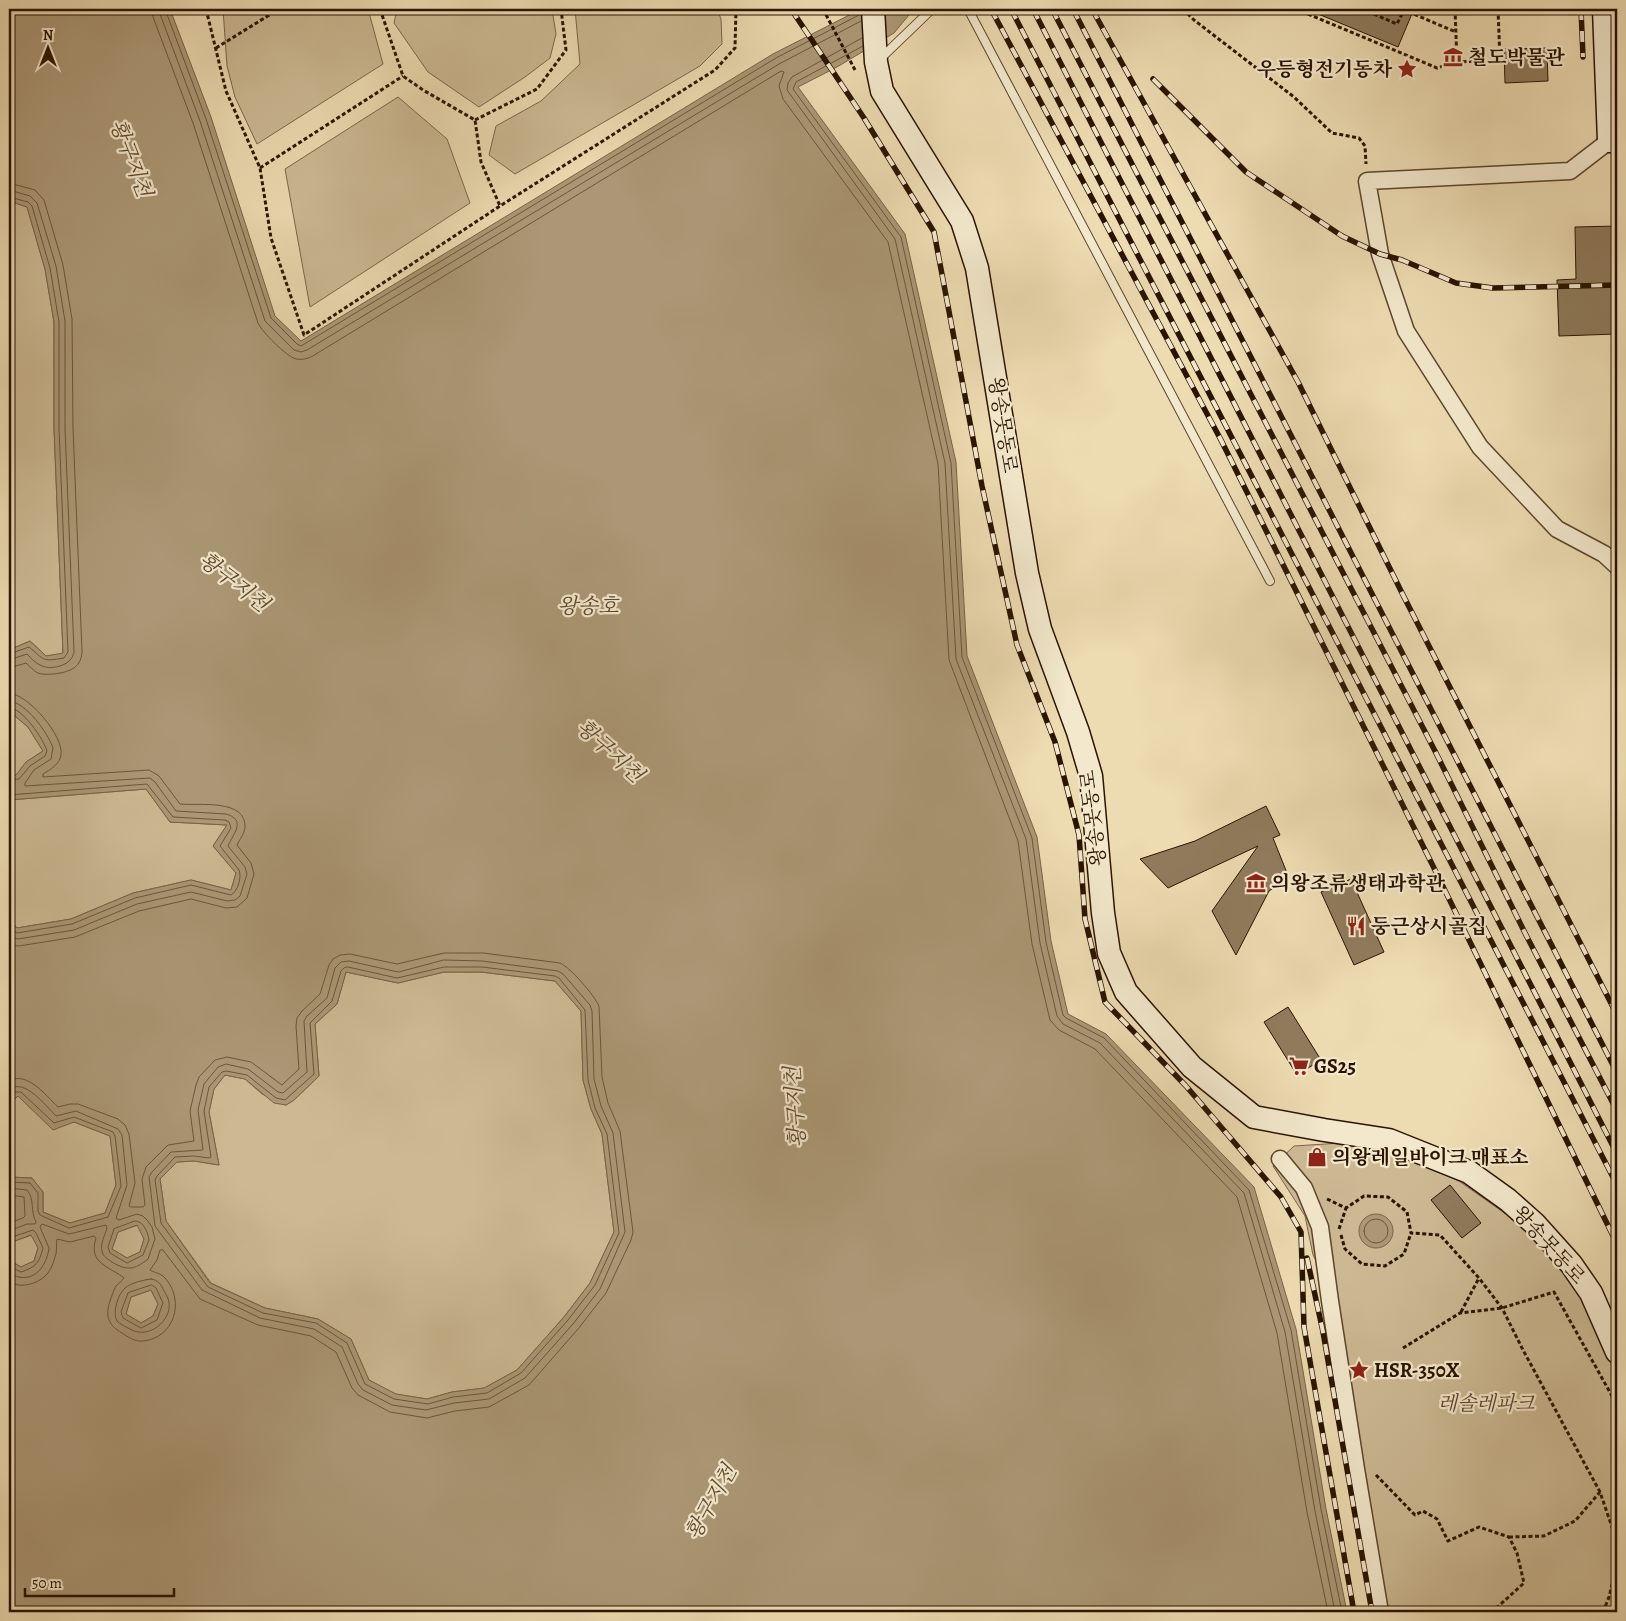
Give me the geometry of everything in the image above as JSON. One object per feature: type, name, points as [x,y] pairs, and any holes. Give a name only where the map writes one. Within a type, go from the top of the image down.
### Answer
[{"type":"street","name":"왕송못동로","points":[[873,9],[876,56],[882,91],[962,221],[977,268],[1027,573],[1040,630],[1078,732],[1091,776],[1103,913],[1109,953],[1126,992],[1192,1066],[1254,1117],[1388,1140],[1469,1172],[1508,1200],[1535,1224],[1571,1264],[1591,1293],[1617,1352]]},
{"type":"street","points":[[1604,9],[1613,141],[1570,171],[1367,181],[1380,254],[1406,331],[1480,447],[1557,529],[1604,554],[1617,566]]},
{"type":"street","points":[[1280,1159],[1304,1188],[1320,1227],[1354,1460],[1380,1612]]},
{"type":"lane","points":[[876,56],[932,9]]},
{"type":"lane","points":[[968,9],[1270,581]]},
{"type":"path","points":[[206,9],[226,91],[260,168],[271,238],[304,334],[500,206],[715,70],[735,48],[736,9]]},
{"type":"path","points":[[216,48],[279,9]]},
{"type":"path","points":[[380,9],[403,76],[474,120]]},
{"type":"path","points":[[474,120],[538,89],[566,50],[561,9]]},
{"type":"path","points":[[1183,9],[1194,20],[1294,97],[1332,133],[1359,138],[1365,146],[1367,181]]},
{"type":"path","points":[[1296,9],[1437,68],[1457,62],[1500,60],[1498,9]]},
{"type":"path","points":[[1362,9],[1398,24],[1404,10],[1456,32]]},
{"type":"path","points":[[1455,9],[1457,62]]},
{"type":"path","points":[[825,11],[853,68]]},
{"type":"path","points":[[260,168],[403,76]]},
{"type":"path","points":[[474,120],[481,162],[500,206]]},
{"type":"path","points":[[1304,1188],[1346,1208]]},
{"type":"path","points":[[1364,1196],[1388,1197],[1407,1212],[1411,1233],[1404,1254],[1385,1266],[1362,1264],[1344,1249],[1339,1228],[1346,1208],[1364,1196]]},
{"type":"path","points":[[1411,1233],[1440,1235],[1479,1278],[1502,1308],[1600,1492],[1613,1530],[1617,1562],[1609,1597],[1603,1612]]},
{"type":"path","points":[[1460,1313],[1479,1278]]},
{"type":"path","points":[[1403,1348],[1460,1313],[1502,1308],[1554,1292],[1617,1405]]},
{"type":"path","points":[[1387,1487],[1415,1515],[1423,1511],[1437,1519],[1448,1542],[1479,1527],[1509,1537],[1544,1536],[1574,1521],[1600,1492]]},
{"type":"path","points":[[1492,1612],[1524,1583],[1517,1553],[1509,1537]]},
{"type":"path","points":[[1447,1612],[1448,1609],[1466,1609],[1471,1612]]},
{"type":"green space","points":[[223,9],[368,9],[383,64],[257,144],[235,97],[227,66]]},
{"type":"green space","points":[[397,9],[552,9],[556,34],[550,58],[479,107],[428,72],[394,23]]},
{"type":"green space","points":[[575,9],[717,9],[721,19],[722,44],[700,66],[515,174],[489,155],[496,126],[541,101],[580,64]]},
{"type":"green space","points":[[398,97],[447,139],[470,203],[310,307],[285,169]]},
{"type":"green space","points":[[9,201],[27,207],[45,269],[54,322],[54,428],[63,654],[46,656],[30,641],[9,650]]},
{"type":"green space","points":[[9,711],[28,727],[43,751],[26,762],[16,776],[9,775]]},
{"type":"green space","points":[[146,789],[170,822],[227,825],[213,846],[236,873],[231,890],[191,880],[133,893],[71,919],[17,928],[9,919],[9,800]]},
{"type":"green space","points":[[346,972],[398,983],[444,972],[481,972],[555,981],[581,1011],[583,1080],[591,1109],[602,1134],[614,1232],[590,1283],[564,1317],[517,1370],[485,1388],[452,1392],[427,1399],[395,1394],[369,1380],[351,1339],[318,1319],[265,1308],[211,1283],[166,1221],[160,1179],[177,1162],[194,1161],[219,1165],[209,1112],[214,1089],[225,1075],[245,1079],[262,1094],[286,1105],[294,1100],[319,1076],[315,1024],[337,1004]]},
{"type":"green space","points":[[18,1096],[53,1129],[74,1122],[110,1136],[116,1185],[105,1213],[70,1223],[43,1212],[43,1192],[32,1178],[9,1177],[9,1104]]},
{"type":"green space","name":"레솔레파크","points":[[1341,1143],[1394,1154],[1459,1181],[1537,1236],[1583,1298],[1617,1374],[1617,1612],[1386,1612],[1338,1303],[1313,1255],[1305,1216],[1273,1166],[1294,1146]]},
{"type":"green space","points":[[138,1225],[144,1239],[140,1252],[127,1258],[112,1249],[118,1232]]},
{"type":"green space","points":[[32,1235],[38,1248],[34,1261],[21,1267],[9,1260],[12,1242]]},
{"type":"green space","points":[[151,1290],[158,1304],[153,1316],[141,1323],[126,1314],[131,1297]]},
{"type":"water","name":"왕송호","points":[[9,9],[170,9],[211,117],[275,316],[301,341],[773,54],[861,9],[914,9],[894,33],[837,67],[798,87],[905,234],[956,462],[967,656],[1037,837],[1051,941],[1068,1014],[1106,1034],[1254,1187],[1296,1329],[1326,1509],[1347,1612],[9,1612],[9,1260],[21,1267],[34,1261],[38,1248],[31,1235],[12,1242],[9,1251],[9,1177],[32,1178],[43,1192],[43,1212],[70,1223],[105,1213],[116,1185],[110,1136],[74,1122],[53,1130],[18,1096],[9,1104],[9,919],[17,928],[71,919],[133,893],[191,880],[231,890],[236,873],[213,846],[227,825],[170,822],[146,789],[9,800],[9,775],[16,775],[26,762],[43,751],[28,727],[9,711],[9,650],[30,641],[46,656],[63,653],[54,428],[54,322],[45,269],[27,207],[9,201]],"holes":[[[346,972],[398,983],[444,972],[481,972],[555,981],[581,1011],[583,1080],[591,1109],[602,1134],[614,1232],[590,1283],[564,1317],[517,1370],[484,1388],[452,1392],[427,1399],[396,1394],[369,1380],[351,1339],[318,1319],[265,1308],[210,1283],[166,1221],[160,1179],[177,1162],[194,1161],[219,1165],[209,1112],[214,1089],[225,1075],[245,1079],[274,1103],[286,1105],[294,1100],[319,1076],[315,1024],[337,1004]],[[137,1225],[144,1239],[140,1252],[127,1258],[112,1249],[118,1232]],[[151,1290],[158,1304],[153,1316],[141,1323],[126,1314],[131,1297]]]},
{"type":"water","points":[[1376,1214],[1383,1215],[1388,1219],[1392,1224],[1392,1238],[1388,1243],[1383,1247],[1376,1248],[1369,1247],[1364,1243],[1360,1238],[1359,1231],[1360,1224],[1364,1219],[1369,1215]]},
{"type":"building","points":[[1306,9],[1414,9],[1398,47]]},
{"type":"building","points":[[1547,48],[1548,81],[1505,83],[1504,49]]},
{"type":"building","points":[[1617,226],[1617,334],[1559,336],[1557,280],[1576,279],[1575,227]]},
{"type":"building","name":"의왕조류생태과학관","points":[[1266,806],[1280,835],[1273,838],[1289,878],[1269,891],[1236,955],[1212,911],[1258,846],[1168,888],[1140,859],[1195,841]]},
{"type":"building","points":[[1351,879],[1384,952],[1354,965],[1321,892]]},
{"type":"building","points":[[1288,1007],[1321,1060],[1297,1075],[1264,1022]]},
{"type":"building","points":[[1450,1185],[1481,1223],[1462,1238],[1431,1200]]},
{"type":"railway","points":[[791,9],[864,118],[934,232],[982,486],[1017,645],[1055,742],[1079,835],[1085,919],[1105,1002],[1186,1086],[1281,1197],[1301,1232],[1304,1327],[1354,1612]]},
{"type":"railway","points":[[991,9],[1221,440],[1435,870],[1617,1244]]},
{"type":"railway","points":[[1011,9],[1617,1185]]},
{"type":"railway","points":[[1033,9],[1617,1154]]},
{"type":"railway","points":[[1052,9],[1435,751],[1526,935],[1617,1111]]},
{"type":"railway","points":[[1073,9],[1617,1073]]},
{"type":"railway","points":[[1092,9],[1298,382],[1403,595],[1617,1015]]},
{"type":"railway","points":[[1581,9],[1583,57]]},
{"type":"railway","points":[[1153,79],[1246,172],[1342,236],[1380,254],[1402,260],[1456,283],[1493,288],[1617,285]]},
{"type":"railway","points":[[1307,1258],[1323,1332],[1372,1612]]},
{"type":"place","name":"철도박물관","points":[[1453,57]]},
{"type":"place","name":"우등형전기동차","points":[[1407,69]]},
{"type":"place","name":"의왕조류생태과학관","points":[[1256,883]]},
{"type":"place","name":"둥근상시골집","points":[[1356,926]]},
{"type":"place","name":"GS25","points":[[1299,1066]]},
{"type":"place","name":"의왕레일바이크 매표소","points":[[1317,1157]]},
{"type":"place","name":"HSR-350X","points":[[1359,1370]]},
{"type":"water label","name":"황구지천","points":[[131,158]]},
{"type":"water label","name":"황구지천","points":[[234,582]]},
{"type":"water label","name":"황구지천","points":[[610,751]]},
{"type":"water label","name":"황구지천","points":[[795,1107]]},
{"type":"water label","name":"황구지천","points":[[711,1502]]}]
